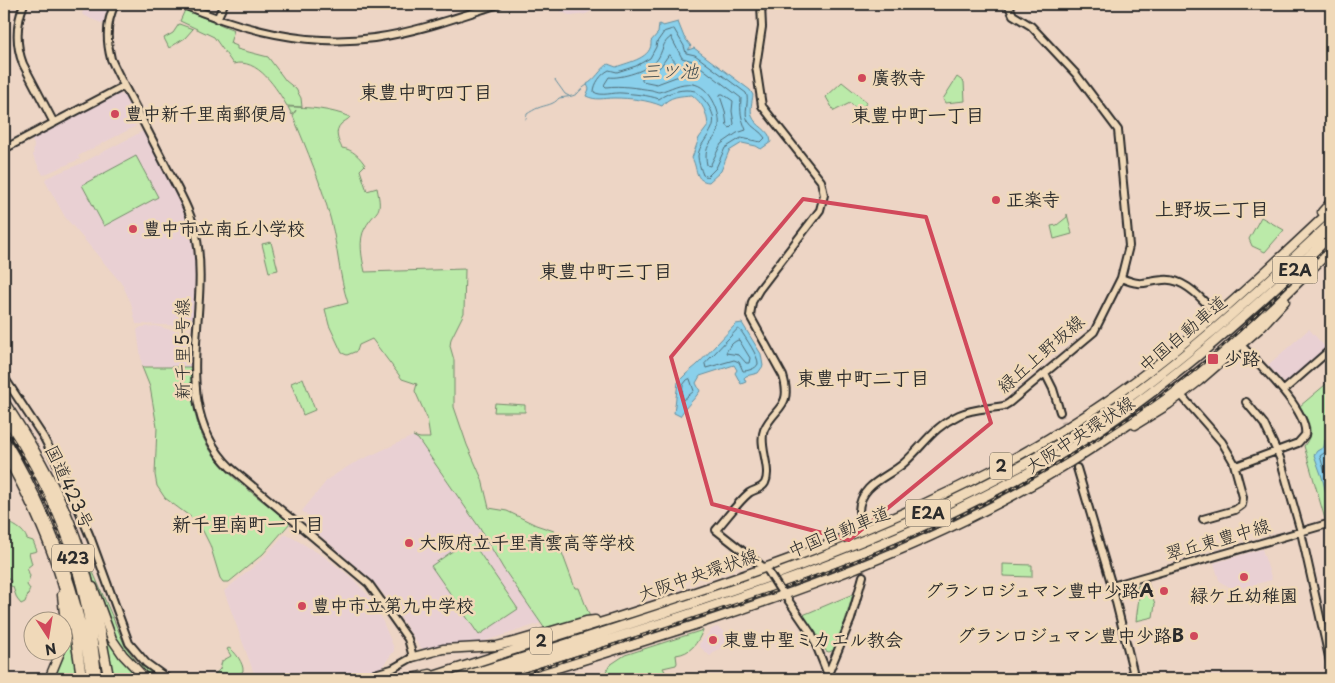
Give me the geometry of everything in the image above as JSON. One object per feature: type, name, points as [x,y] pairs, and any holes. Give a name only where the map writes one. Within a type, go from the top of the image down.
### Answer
[{"type":"highway","name":"中国自動車道","points":[[457,679],[652,617],[813,560],[884,533],[990,483],[1072,436],[1154,379],[1232,315],[1331,223]]},
{"type":"highway","name":"中国自動車道","points":[[486,679],[650,628],[806,573],[899,536],[987,495],[1079,442],[1158,388],[1230,329],[1331,235]]},
{"type":"highway","name":"国道423号","points":[[4,402],[45,470],[77,543],[91,593],[108,679]]},
{"type":"highway","name":"423","points":[[4,416],[41,479],[69,545],[86,600],[97,679]]},
{"type":"highway","name":"423","points":[[4,439],[30,485],[58,551],[83,635],[92,679]]},
{"type":"highway","name":"423","points":[[4,452],[30,500],[58,571],[72,620],[82,679]]},
{"type":"highway","points":[[74,603],[82,679]]},
{"type":"main road","points":[[1297,242],[1331,202]]},
{"type":"main road","name":"大阪中央環状線","points":[[424,679],[766,570],[920,506],[996,469],[1110,400],[1184,344],[1331,210]]},
{"type":"main road","name":"大阪中央環状線","points":[[522,679],[782,592],[880,557],[960,521],[1029,486],[1134,420],[1185,382],[1242,336],[1331,250]]},
{"type":"main road","points":[[1309,271],[1331,256]]},
{"type":"main road","points":[[1082,454],[1120,435],[1181,395],[1259,329],[1288,298],[1297,282]]},
{"type":"main road","points":[[77,543],[112,639],[124,656],[145,679]]},
{"type":"main road","points":[[58,571],[64,610]]},
{"type":"main road","points":[[413,657],[443,649],[497,646],[517,642],[586,621],[612,619]]},
{"type":"main road","points":[[49,677],[57,660]]},
{"type":"main road","points":[[407,679],[471,664]]},
{"type":"street","points":[[24,4],[17,30],[20,54],[23,64],[54,123]]},
{"type":"street","name":"新千里5号線","points":[[115,4],[109,22],[108,41],[112,59],[124,86],[185,203],[196,236],[199,264],[196,402],[202,427],[207,438],[218,455],[230,468],[369,584],[408,639],[413,657]]},
{"type":"street","points":[[181,4],[218,19],[275,35],[311,40],[343,41],[374,38],[421,28],[499,4]]},
{"type":"street","points":[[218,19],[224,4]]},
{"type":"street","points":[[760,4],[762,27],[756,66],[762,106],[820,181],[824,195],[820,210],[758,290],[752,302],[750,316],[783,376],[786,393],[782,406],[764,431],[762,441],[765,483],[760,488],[750,492],[716,530],[766,570],[812,635],[827,677]]},
{"type":"street","name":"緑丘上野坂線","points":[[859,512],[859,506],[864,494],[871,486],[906,462],[940,425],[965,412],[1004,406],[1094,332],[1121,278],[1130,246],[1118,130],[1076,74],[1031,26],[1013,14],[1008,4]]},
{"type":"street","points":[[4,149],[124,86]]},
{"type":"street","points":[[1121,278],[1133,283],[1142,284],[1165,279],[1176,282],[1195,293],[1212,310]]},
{"type":"street","points":[[1234,463],[1236,466],[1239,466],[1278,452],[1298,443],[1304,438],[1306,432],[1304,424],[1284,390],[1246,349]]},
{"type":"street","points":[[1284,390],[1331,349]]},
{"type":"street","points":[[1045,373],[1053,389],[1060,412]]},
{"type":"street","points":[[4,377],[40,432],[67,482],[88,530],[130,643],[146,664],[168,679]]},
{"type":"street","points":[[1181,395],[1222,442],[1234,463],[1243,497],[1242,505],[1235,510],[1203,519]]},
{"type":"street","points":[[1246,402],[1264,424],[1278,452],[1301,532],[1331,666]]},
{"type":"street","points":[[1077,468],[1112,586],[1135,679]]},
{"type":"street","name":"翠丘東豊中線","points":[[1112,586],[1331,523]]},
{"type":"street","points":[[827,677],[851,619],[863,576]]},
{"type":"street","points":[[357,679],[392,669],[413,657]]},
{"type":"highlighted area","points":[[803,199],[926,217],[991,423],[849,540],[712,504],[671,357]]},
{"type":"shaded area","points":[[86,4],[110,4],[105,15],[104,24],[82,14]]},
{"type":"shaded area","points":[[564,4],[605,4],[586,14],[572,16],[561,12]]},
{"type":"shaded area","points":[[117,93],[125,96],[136,126],[78,156],[80,159],[43,175],[33,156],[34,145],[31,137]]},
{"type":"shaded area","name":"豊中市立南丘小学校","points":[[143,131],[182,208],[191,235],[195,264],[193,326],[136,324],[131,303],[122,284],[65,217],[45,181],[46,178],[80,164]]},
{"type":"shaded area","points":[[156,326],[190,335],[192,367],[142,366],[137,330],[141,327]]},
{"type":"shaded area","points":[[1309,329],[1326,348],[1285,384],[1268,365]]},
{"type":"shaded area","name":"大阪府立千里青雲高等学校","points":[[413,436],[418,439],[479,527],[503,568],[541,623],[479,643],[450,644],[426,650],[420,647],[373,581],[309,526],[311,518],[302,511],[328,479],[352,464]]},
{"type":"shaded area","name":"豊中市立第九中学校","points":[[284,535],[288,535],[325,557],[352,578],[367,594],[380,615],[394,648],[394,651],[381,668],[336,679],[256,679],[224,591],[260,561]]},
{"type":"shaded area","points":[[1262,549],[1272,580],[1234,589],[1219,580],[1214,563]]},
{"type":"shaded area","points":[[717,627],[729,635],[724,644],[710,656],[699,644],[712,629]]},
{"type":"green space","points":[[185,10],[234,30],[230,43],[237,46],[237,49],[268,57],[286,81],[296,89],[301,98],[302,107],[287,106],[266,76],[251,65],[233,64],[214,37],[180,21]]},
{"type":"green space","points":[[179,24],[193,29],[185,38],[169,48],[164,38],[173,33]]},
{"type":"green space","points":[[957,77],[964,82],[965,101],[945,103],[943,99]]},
{"type":"green space","points":[[842,82],[867,102],[860,112],[850,103],[834,111],[826,97]]},
{"type":"green space","points":[[288,107],[319,109],[350,117],[339,127],[338,139],[342,148],[355,154],[365,165],[360,170],[367,191],[377,188],[379,203],[378,211],[369,221],[363,233],[361,249],[365,272],[465,269],[464,313],[451,339],[450,346],[454,360],[454,407],[467,445],[482,479],[489,508],[507,511],[536,525],[554,531],[575,588],[579,588],[590,617],[545,629],[503,568],[479,527],[418,439],[413,436],[430,438],[427,418],[415,391],[417,384],[402,379],[372,339],[359,345],[357,351],[347,355],[342,353],[329,325],[325,309],[348,303],[333,231],[319,181],[293,116],[296,110],[292,115]]},
{"type":"green space","points":[[136,156],[158,197],[104,226],[82,185]]},
{"type":"green space","points":[[1067,214],[1072,234],[1054,239],[1051,226],[1057,225],[1067,217]]},
{"type":"green space","points":[[1261,217],[1284,230],[1265,252],[1252,246],[1249,239]]},
{"type":"green space","points":[[271,242],[278,270],[269,272],[262,244]]},
{"type":"green space","points":[[142,367],[192,367],[193,397],[197,421],[205,442],[231,475],[290,523],[263,554],[229,582],[223,582],[220,578],[210,545],[203,531],[192,518],[165,498],[157,486],[155,475],[157,427],[150,387]]},
{"type":"green space","points":[[303,378],[315,410],[303,415],[291,383]]},
{"type":"green space","points":[[1331,380],[1331,517],[1325,519],[1304,446],[1310,436],[1310,426],[1300,406]]},
{"type":"green space","points":[[495,403],[525,405],[525,412],[494,412]]},
{"type":"green space","points":[[4,520],[21,530],[27,539],[33,541],[37,551],[29,553],[32,564],[27,568],[30,576],[27,585],[30,589],[25,602],[21,604],[13,587],[9,585],[11,581],[7,578],[4,550],[9,536],[4,534]]},
{"type":"green space","points":[[470,539],[518,609],[479,635],[431,566]]},
{"type":"green space","points":[[83,549],[125,646],[137,662],[159,679],[155,679],[138,666],[121,646],[108,620]]},
{"type":"green space","points":[[1003,564],[1032,565],[1032,577],[1003,576]]},
{"type":"green space","points":[[1148,583],[1155,604],[1153,617],[1136,621],[1139,597],[1137,586]]},
{"type":"green space","points":[[853,594],[834,650],[826,651],[803,615]]},
{"type":"green space","points":[[103,628],[112,643],[142,679],[111,679]]},
{"type":"green space","points":[[703,630],[690,650],[676,655],[676,665],[663,668],[669,679],[601,679],[610,665],[625,655]]},
{"type":"green space","points":[[72,642],[78,679],[51,679],[56,660],[72,660]]},
{"type":"green space","points":[[229,648],[239,658],[243,671],[234,679],[210,679],[220,669],[222,661],[231,656],[227,649]]},
{"type":"water","name":"三ツ池","points":[[678,22],[684,37],[691,46],[688,50],[694,48],[750,90],[753,95],[752,116],[766,131],[771,142],[761,149],[742,143],[729,151],[721,171],[709,182],[699,177],[692,158],[699,138],[708,126],[704,109],[692,95],[671,98],[662,106],[639,100],[620,98],[597,99],[586,96],[589,89],[587,84],[608,64],[616,67],[639,59],[651,47],[651,41],[658,33],[659,24],[663,26]]},
{"type":"water","points":[[742,323],[761,354],[763,366],[758,373],[746,376],[744,378],[746,382],[741,384],[735,373],[737,370],[734,365],[700,376],[696,383],[700,391],[680,416],[674,413],[678,382],[736,324]]},
{"type":"water","points":[[1325,440],[1331,445],[1331,500],[1327,497],[1314,455],[1324,447]]},
{"type":"waterway","points":[[555,80],[565,94],[569,96]]},
{"type":"waterway","points":[[526,119],[527,114],[532,111],[559,98],[575,95],[587,85]]},
{"type":"tunnel","points":[[1220,319],[1239,342]]},
{"type":"tunnel","points":[[1060,412],[1076,464]]},
{"type":"tunnel","points":[[859,511],[863,576]]},
{"type":"railway","points":[[505,679],[799,582],[911,538],[983,504],[1078,451],[1169,390],[1232,338],[1331,244]]},
{"type":"railway","points":[[4,425],[42,492],[71,564]]},
{"type":"place","name":"廣教寺","points":[[862,78]]},
{"type":"place","name":"豊中新千里南郵便局","points":[[115,114]]},
{"type":"place","name":"正楽寺","points":[[996,200]]},
{"type":"place","name":"豊中市立南丘小学校","points":[[133,229]]},
{"type":"place","name":"少路","points":[[1213,359]]},
{"type":"place","name":"大阪府立千里青雲高等学校","points":[[409,543]]},
{"type":"place","name":"緑ケ丘幼稚園","points":[[1244,577]]},
{"type":"place","name":"グランロジュマン豊中少路A","points":[[1164,591]]},
{"type":"place","name":"豊中市立第九中学校","points":[[302,606]]},
{"type":"place","name":"グランロジュマン豊中少路B","points":[[1194,636]]},
{"type":"place","name":"東豊中聖ミカエル教会","points":[[713,640]]},
{"type":"district","name":"東豊中町四丁目","points":[[426,92]]},
{"type":"district","name":"東豊中町一丁目","points":[[918,115]]},
{"type":"district","name":"上野坂二丁目","points":[[1212,209]]},
{"type":"district","name":"東豊中町三丁目","points":[[606,271]]},
{"type":"district","name":"東豊中町二丁目","points":[[863,378]]},
{"type":"district","name":"新千里南町一丁目","points":[[248,524]]}]
